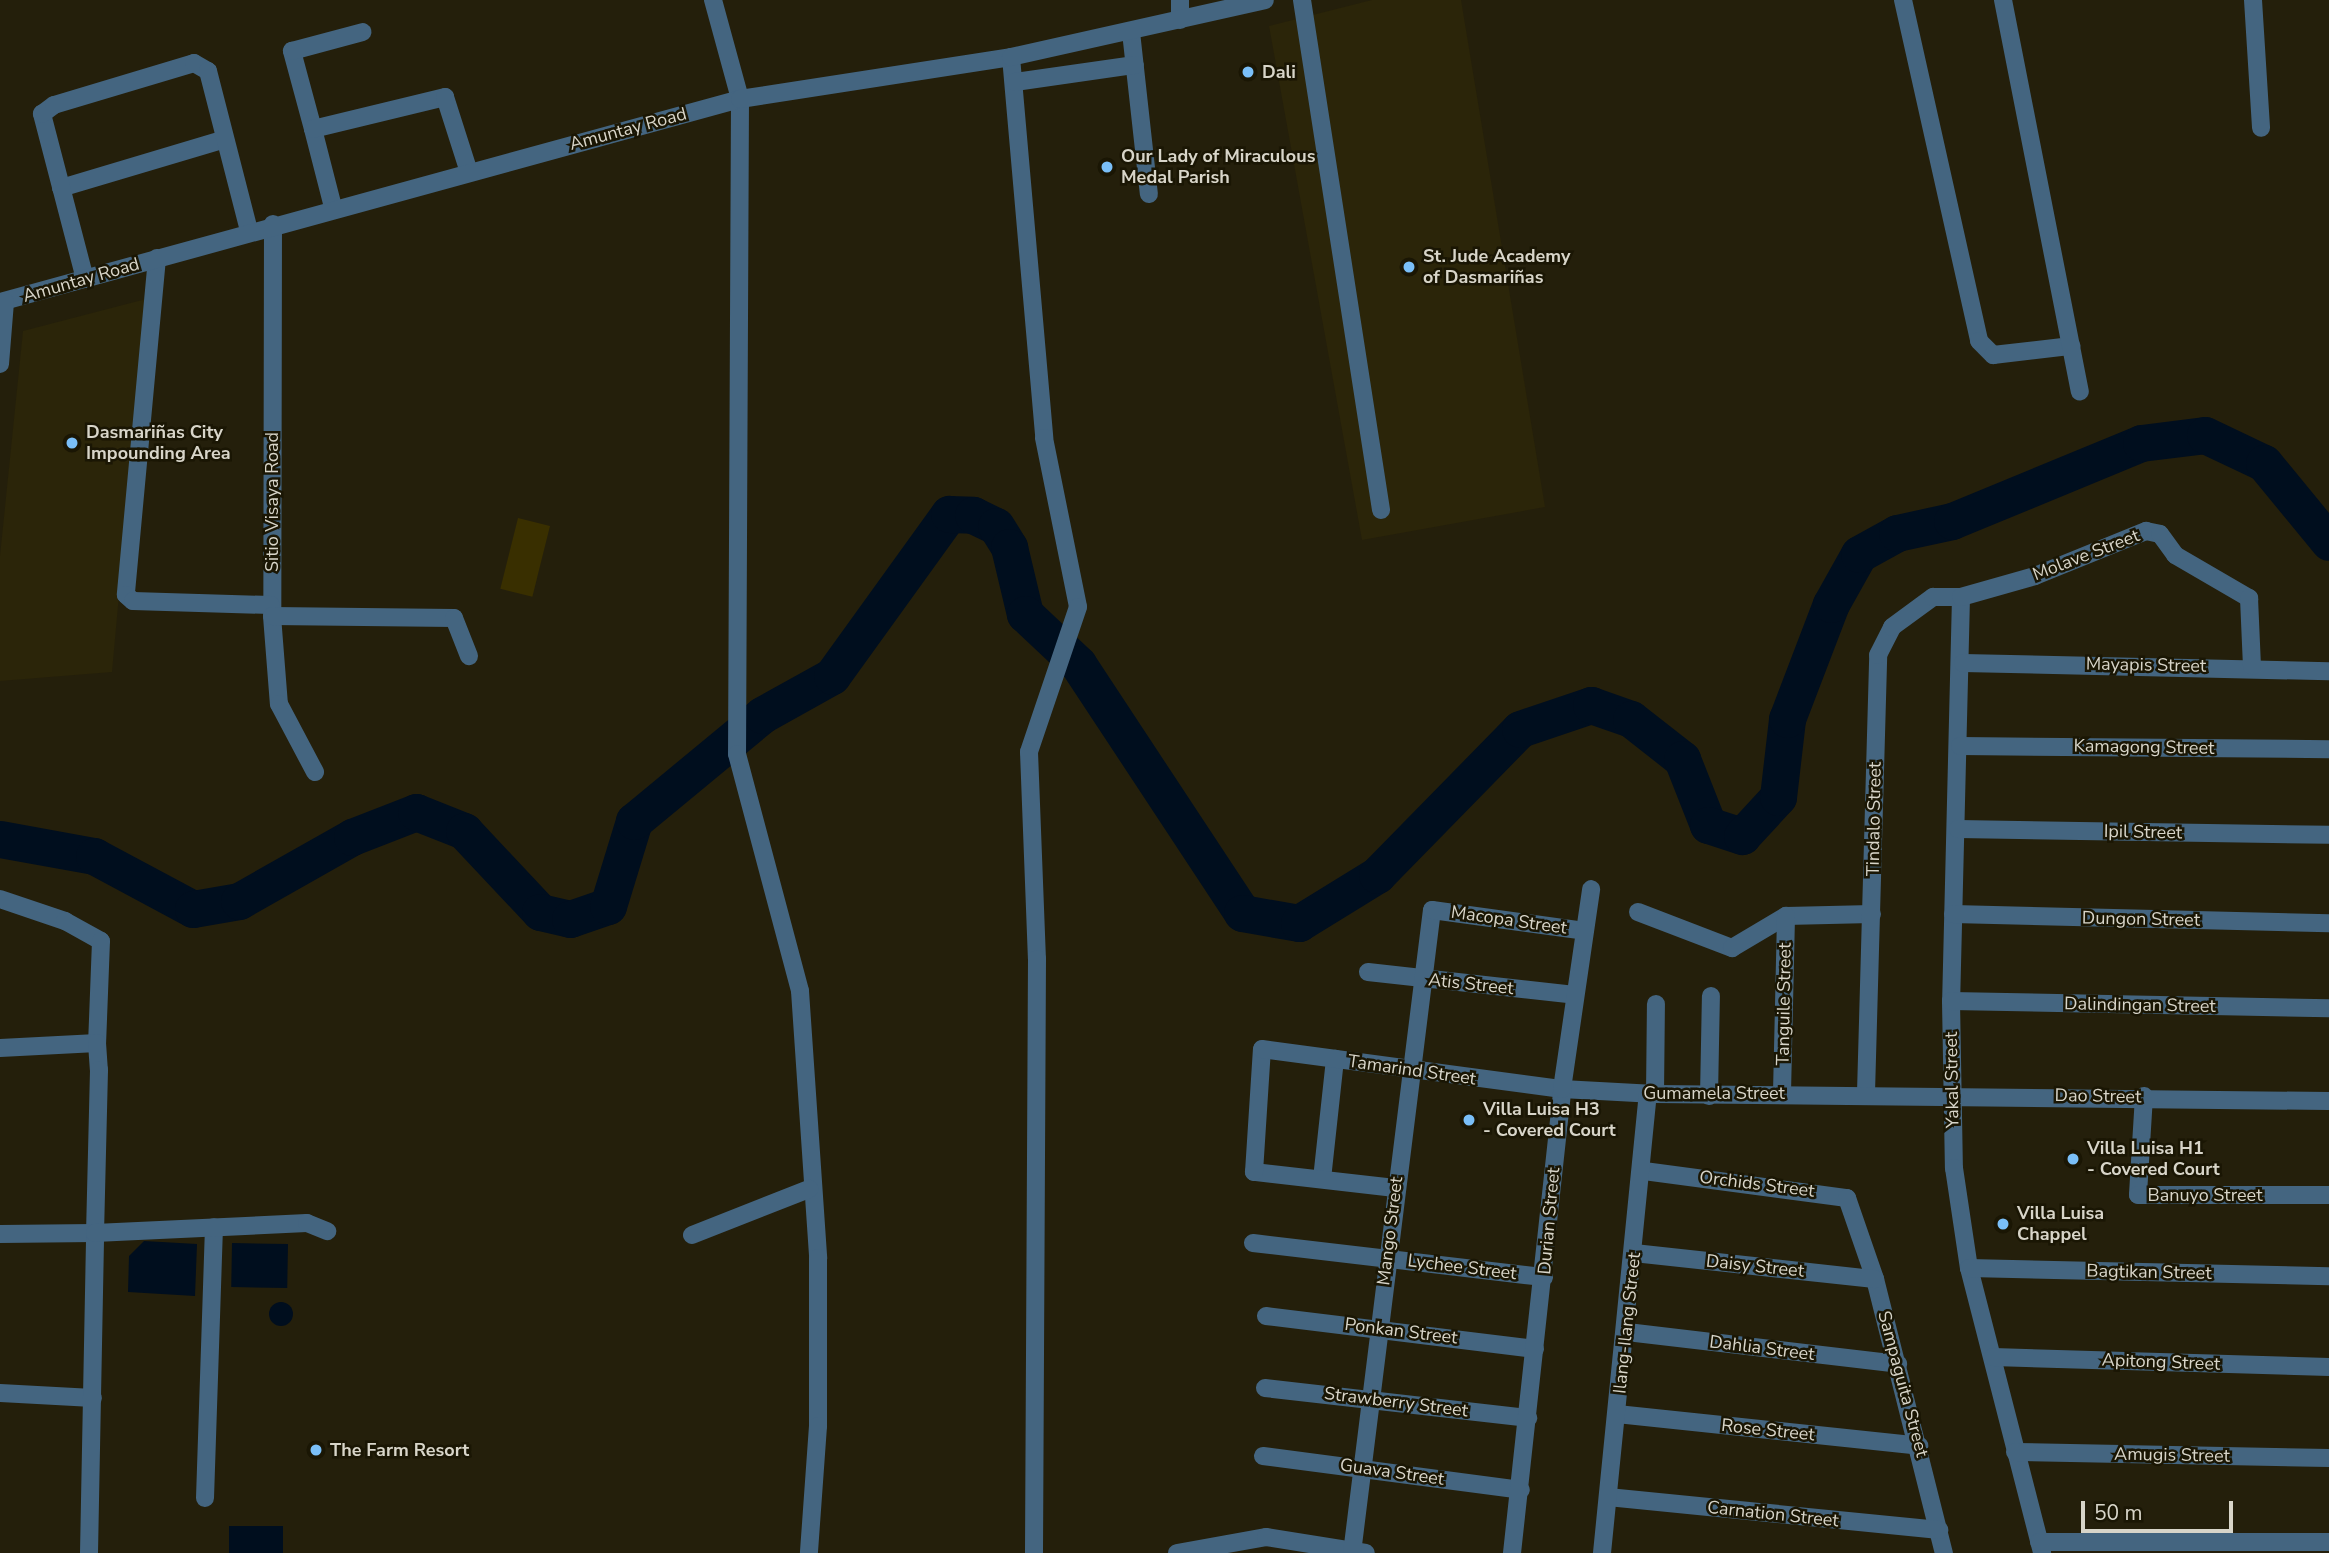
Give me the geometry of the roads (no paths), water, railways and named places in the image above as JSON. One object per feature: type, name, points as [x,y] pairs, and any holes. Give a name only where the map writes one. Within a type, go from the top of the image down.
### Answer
[{"type":"street","points":[[713,0],[740,99],[734,712],[737,754],[800,991],[809,1189],[820,1340],[809,1553]]},
{"type":"street","points":[[1180,0],[1180,20]]},
{"type":"street","name":"Amuntay Road","points":[[3,302],[273,224],[740,99],[1011,57],[1265,0]]},
{"type":"street","points":[[1302,0],[1381,510]]},
{"type":"street","points":[[1903,0],[1979,341],[1993,355],[2071,346]]},
{"type":"street","points":[[2003,0],[2080,391]]},
{"type":"street","points":[[2253,0],[2260,128]]},
{"type":"street","points":[[334,208],[292,51],[363,32]]},
{"type":"street","points":[[1131,32],[1149,194]]},
{"type":"street","points":[[1011,57],[1044,438],[1077,607],[1031,743],[1028,780],[1037,960],[1034,1553]]},
{"type":"street","points":[[85,279],[61,188],[46,108],[194,63],[208,71],[249,231]]},
{"type":"street","points":[[1015,82],[1135,65]]},
{"type":"street","points":[[313,129],[445,97],[469,172]]},
{"type":"street","points":[[61,188],[225,139]]},
{"type":"street","name":"Sitio Visaya Road","points":[[273,224],[272,610],[279,704],[314,772]]},
{"type":"street","points":[[158,258],[126,595],[133,601],[454,618],[469,656]]},
{"type":"street","points":[[0,364],[3,302]]},
{"type":"street","name":"Molave Street","points":[[1961,597],[2105,551],[2134,532],[2153,533],[2175,555],[2249,598],[2252,666]]},
{"type":"street","name":"Tindalo Street","points":[[1866,1093],[1878,655],[1892,627],[1915,607],[1933,597],[1961,597]]},
{"type":"street","name":"Yakal Street","points":[[1961,597],[1963,663],[1953,914],[1951,1095],[1969,1268],[2041,1548]]},
{"type":"street","name":"Mayapis Street","points":[[1963,663],[2252,666],[2329,671]]},
{"type":"street","name":"Kamagong Street","points":[[1960,746],[2329,749]]},
{"type":"street","name":"Ipil Street","points":[[1958,829],[2329,835]]},
{"type":"street","name":"Durian Street","points":[[1512,1553],[1544,1277],[1562,1089],[1591,889]]},
{"type":"street","points":[[0,899],[65,921],[101,942],[89,1553]]},
{"type":"street","name":"Macopa Street","points":[[1432,910],[1585,931]]},
{"type":"street","name":"Mango Street","points":[[1357,1552],[1361,1468],[1419,978],[1432,910]]},
{"type":"street","points":[[1638,912],[1732,948],[1786,916],[1872,914]]},
{"type":"street","name":"Dungon Street","points":[[1953,914],[2329,923]]},
{"type":"street","name":"Tanguile Street","points":[[1782,1093],[1786,916]]},
{"type":"street","name":"Atis Street","points":[[1368,972],[1575,995]]},
{"type":"street","points":[[1709,1096],[1711,996]]},
{"type":"street","name":"Dalindingan Street","points":[[1951,1001],[2329,1008]]},
{"type":"street","name":"Ilang-Ilang Street","points":[[1602,1553],[1644,1171],[1656,1004]]},
{"type":"street","points":[[0,1048],[97,1043]]},
{"type":"street","name":"Tamarind Street","points":[[1322,1179],[1254,1172],[1262,1049],[1562,1089]]},
{"type":"street","points":[[1335,1059],[1322,1179],[1395,1188]]},
{"type":"street","name":"Gumamela Street","points":[[1562,1089],[1709,1096],[1866,1093]]},
{"type":"street","name":"Dao Street","points":[[1866,1093],[2329,1101]]},
{"type":"street","name":"Banuyo Street","points":[[2144,1096],[2138,1195],[2329,1195]]},
{"type":"street","name":"Orchids Street","points":[[1644,1171],[1834,1193],[1847,1198],[1858,1217]]},
{"type":"street","points":[[692,1235],[809,1189]]},
{"type":"street","name":"Sampaguita Street","points":[[1858,1217],[1919,1446],[1944,1553]]},
{"type":"street","points":[[0,1234],[95,1233],[307,1223],[327,1231]]},
{"type":"street","points":[[205,1498],[214,1227]]},
{"type":"street","name":"Lychee Street","points":[[1254,1243],[1544,1277]]},
{"type":"street","name":"Daisy Street","points":[[1634,1253],[1875,1279]]},
{"type":"street","name":"Bagtikan Street","points":[[1969,1268],[2329,1276]]},
{"type":"street","name":"Ponkan Street","points":[[1266,1316],[1379,1326],[1535,1349]]},
{"type":"street","name":"Dahlia Street","points":[[1626,1332],[1898,1364]]},
{"type":"street","name":"Apitong Street","points":[[1993,1357],[2329,1367]]},
{"type":"street","name":"Strawberry Street","points":[[1265,1388],[1528,1418]]},
{"type":"street","points":[[0,1393],[93,1398]]},
{"type":"street","name":"Rose Street","points":[[1617,1414],[1919,1446]]},
{"type":"street","name":"Amugis Street","points":[[2015,1452],[2329,1458]]},
{"type":"street","name":"Guava Street","points":[[1262,1456],[1521,1490]]},
{"type":"street","name":"Carnation Street","points":[[1608,1497],[1939,1530]]},
{"type":"street","points":[[1177,1553],[1266,1537],[1357,1552]]},
{"type":"street","points":[[2041,1548],[2329,1542]]},
{"type":"water","points":[[144,1241],[197,1244],[195,1296],[128,1292],[129,1256]]},
{"type":"water","points":[[232,1243],[288,1244],[287,1288],[231,1287]]},
{"type":"water","points":[[276,1302],[286,1302],[293,1309],[293,1319],[286,1326],[276,1326],[269,1319],[269,1309]]},
{"type":"water","points":[[229,1526],[283,1526],[283,1553],[229,1553]]},
{"type":"waterway","points":[[0,839],[94,856],[193,909],[239,901],[352,837],[416,812],[464,831],[540,912],[570,919],[608,906],[634,821],[762,715],[832,676],[949,514],[973,515],[996,526],[1009,547],[1025,614],[1078,664],[1242,913],[1299,923],[1377,875],[1520,729],[1591,705],[1631,719],[1682,759],[1708,825],[1742,836],[1778,797],[1787,719],[1831,604],[1859,554],[1897,533],[1952,521],[2141,443],[2205,435],[2264,463],[2329,542]]},
{"type":"place","name":"Dali","points":[[1248,72]]},
{"type":"place","name":"Our Lady of Miraculous Medal Parish","points":[[1107,167]]},
{"type":"place","name":"St. Jude Academy of Dasmariñas","points":[[1409,267]]},
{"type":"place","name":"Dasmariñas City Impounding Area","points":[[72,443]]},
{"type":"place","name":"Villa Luisa H3 - Covered Court","points":[[1469,1120]]},
{"type":"place","name":"Villa Luisa H1 - Covered Court","points":[[2073,1159]]},
{"type":"place","name":"Villa Luisa Chappel","points":[[2003,1224]]},
{"type":"place","name":"The Farm Resort","points":[[316,1450]]}]
